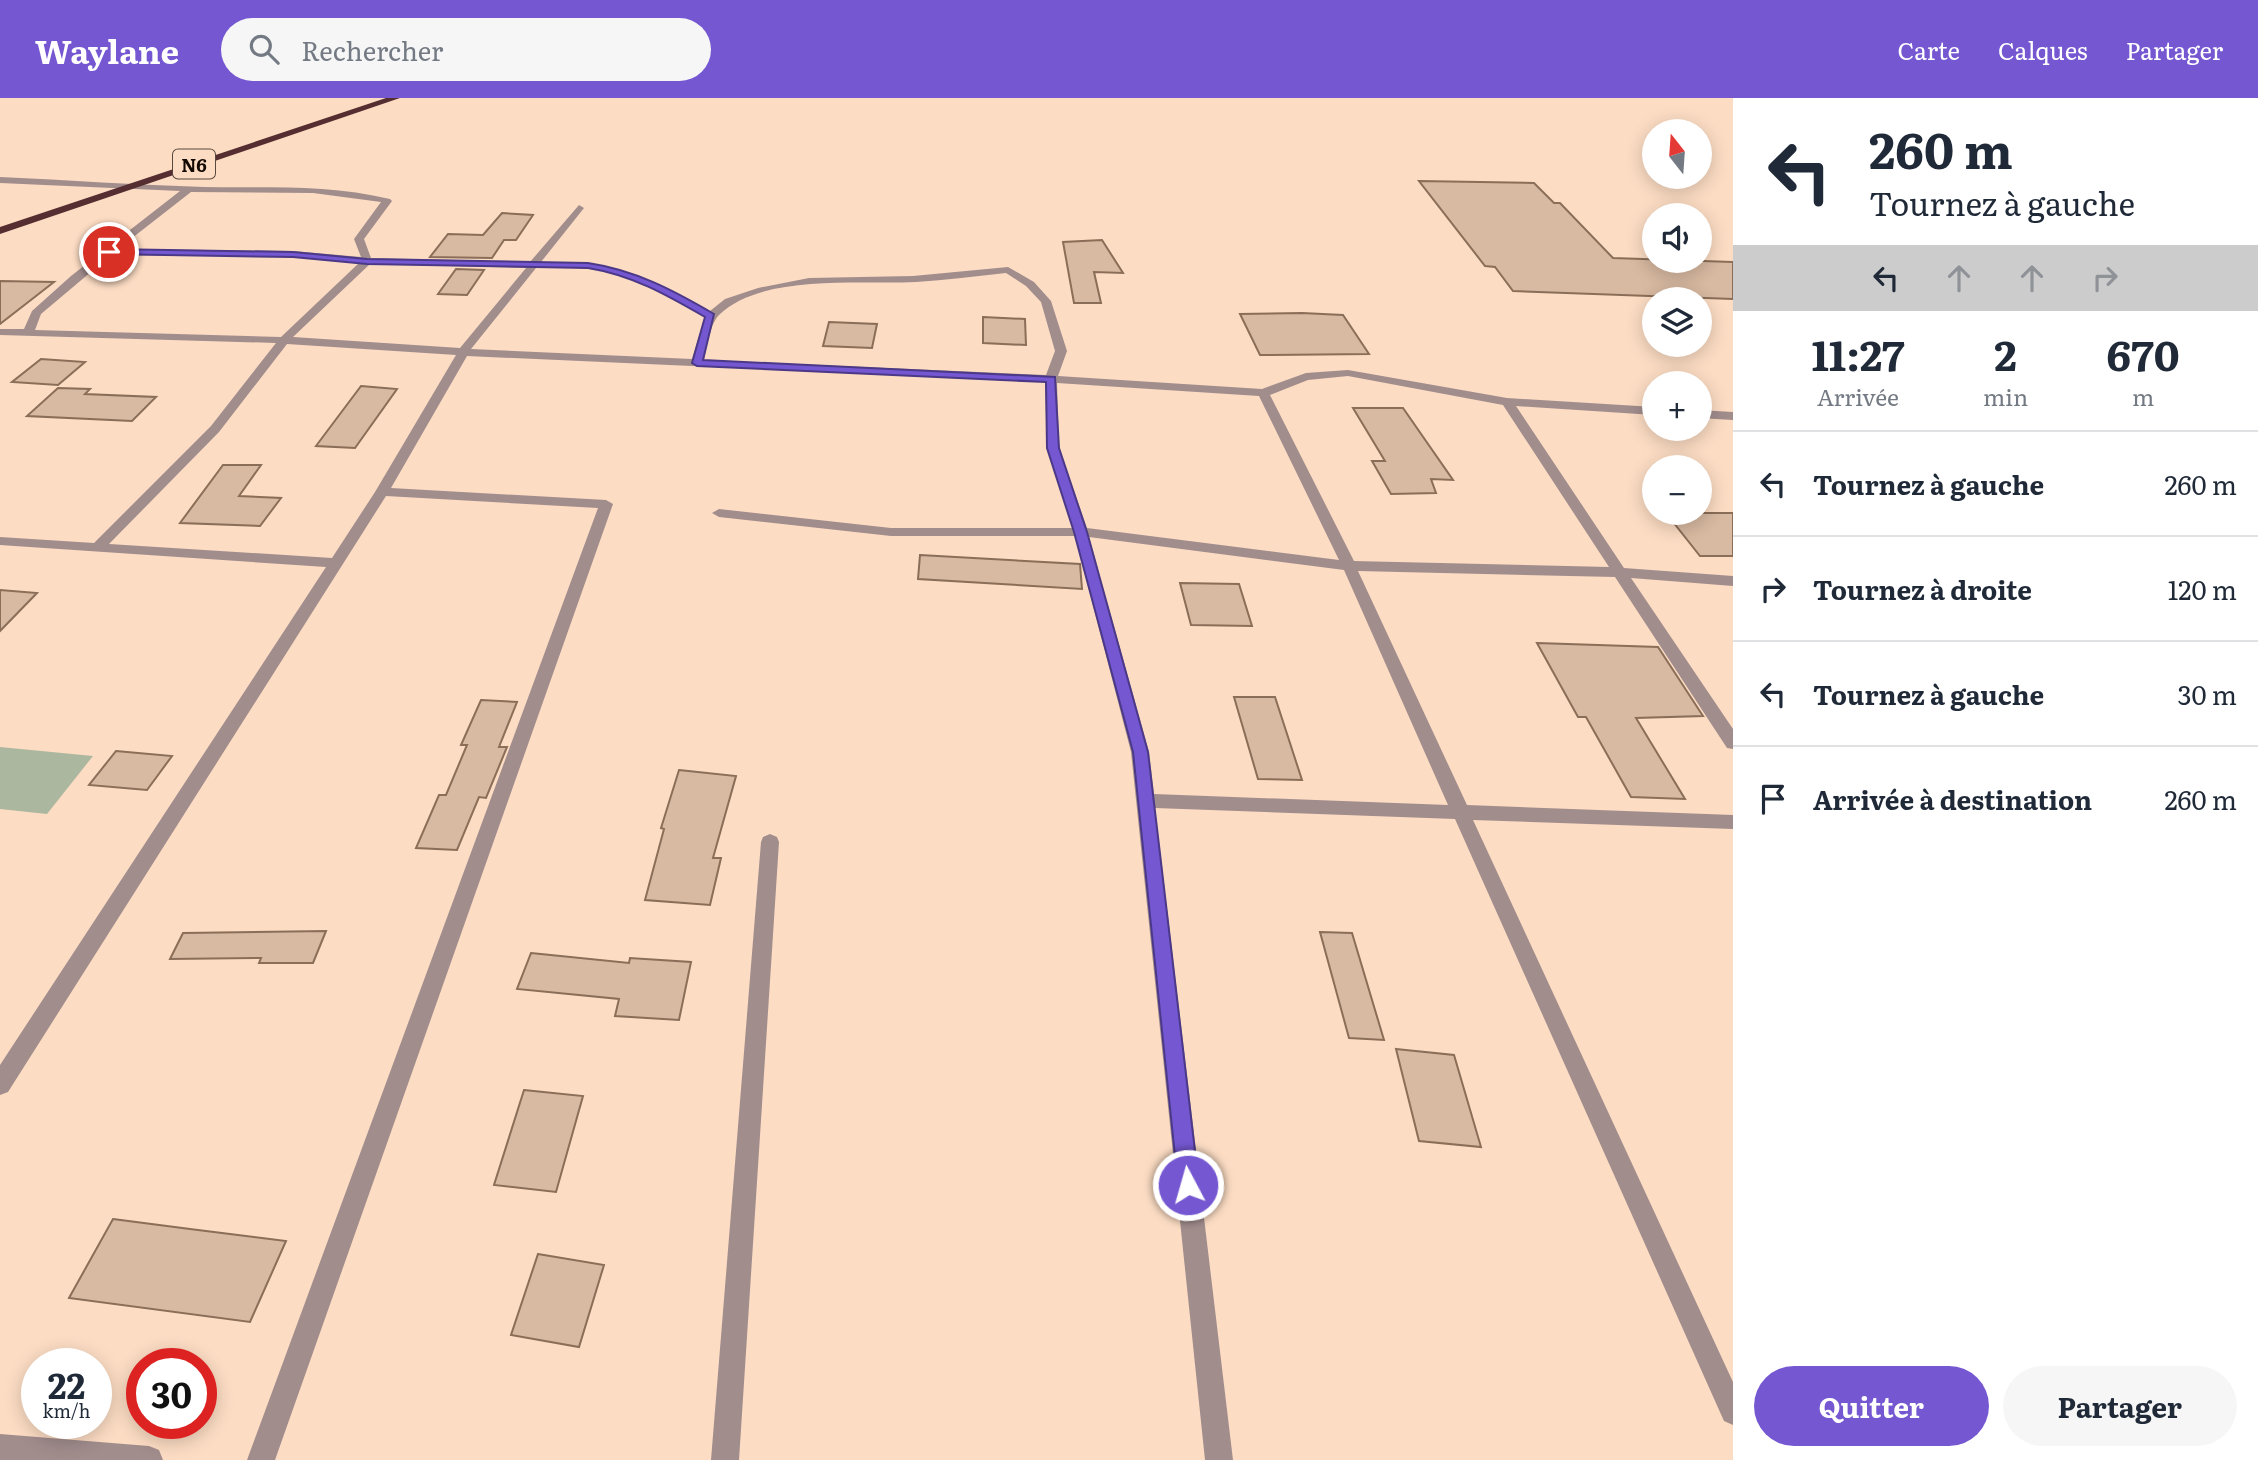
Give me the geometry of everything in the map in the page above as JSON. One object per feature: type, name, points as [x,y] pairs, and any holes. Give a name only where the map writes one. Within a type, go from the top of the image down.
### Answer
[{"type":"highway","name":"N6","points":[[0,231],[392,99]]},
{"type":"street","points":[[0,180],[133,184],[190,189],[329,191],[364,195],[387,201],[359,239],[367,261]]},
{"type":"street","points":[[27,332],[36,313],[190,189]]},
{"type":"street","points":[[0,1084],[382,492],[463,352],[579,208]]},
{"type":"street","points":[[109,252],[293,254],[367,261],[532,263],[616,270],[659,286],[711,316]]},
{"type":"street","points":[[97,548],[215,429],[284,340],[367,261]]},
{"type":"street","points":[[697,363],[711,316],[729,301],[762,290],[809,281],[913,279],[1008,270],[1030,284],[1046,301],[1060,351],[1051,379],[1053,448],[1081,532],[1140,752],[1219,1460]]},
{"type":"street","points":[[0,332],[284,340],[463,352],[1051,379],[1263,393],[1306,377],[1348,373],[1507,402],[1642,410]]},
{"type":"street","points":[[1263,393],[1349,566],[1733,1412]]},
{"type":"street","points":[[1507,402],[1733,743]]},
{"type":"street","points":[[1712,415],[1733,416]]},
{"type":"street","points":[[261,1460],[606,504],[382,492]]},
{"type":"street","points":[[719,513],[891,533],[1081,532],[1349,566],[1619,572],[1733,581]]},
{"type":"street","points":[[0,541],[336,563]]},
{"type":"street","points":[[1146,801],[1733,822]]},
{"type":"street","points":[[725,1460],[770,842]]},
{"type":"street","points":[[0,1448],[149,1460]]},
{"type":"green space","points":[[0,747],[93,756],[47,814],[0,809]]},
{"type":"building","points":[[1419,181],[1534,183],[1554,203],[1560,203],[1613,258],[1642,259],[1642,273],[1712,273],[1712,261],[1733,262],[1733,299],[1712,298],[1712,287],[1642,287],[1642,296],[1513,291],[1495,267],[1485,266]]},
{"type":"building","points":[[502,213],[533,215],[516,240],[504,240],[492,258],[430,257],[448,234],[483,235]]},
{"type":"building","points":[[1102,240],[1123,273],[1094,272],[1101,303],[1074,303],[1063,242]]},
{"type":"building","points":[[456,269],[484,270],[467,295],[438,294]]},
{"type":"building","points":[[0,281],[54,282],[0,324]]},
{"type":"building","points":[[1240,314],[1343,315],[1369,354],[1260,355]]},
{"type":"building","points":[[983,317],[1025,319],[1026,345],[983,343]]},
{"type":"building","points":[[829,322],[877,324],[872,348],[823,346]]},
{"type":"building","points":[[41,359],[85,362],[58,385],[12,382]]},
{"type":"building","points":[[361,386],[397,389],[355,448],[316,446]]},
{"type":"building","points":[[58,388],[90,389],[85,394],[156,397],[132,421],[27,416]]},
{"type":"building","points":[[1353,408],[1403,408],[1453,480],[1431,479],[1436,493],[1391,494],[1372,461],[1385,461]]},
{"type":"building","points":[[223,465],[261,465],[239,496],[281,498],[260,526],[180,523]]},
{"type":"building","points":[[1712,513],[1733,513],[1733,556],[1700,556],[1675,525],[1712,525]]},
{"type":"building","points":[[920,555],[1080,564],[1082,589],[918,579]]},
{"type":"building","points":[[1180,583],[1239,584],[1252,626],[1191,625]]},
{"type":"building","points":[[0,590],[37,593],[0,631]]},
{"type":"building","points":[[1537,643],[1658,647],[1703,716],[1636,718],[1685,799],[1631,797],[1586,717],[1578,717]]},
{"type":"building","points":[[1234,697],[1275,697],[1302,780],[1258,779]]},
{"type":"building","points":[[481,700],[517,702],[499,747],[507,747],[486,798],[479,797],[457,850],[416,848],[439,795],[446,795],[467,745],[461,745]]},
{"type":"building","points":[[116,751],[172,756],[147,790],[89,785]]},
{"type":"building","points":[[679,770],[736,776],[713,858],[721,858],[710,905],[645,900],[664,829],[661,828]]},
{"type":"building","points":[[326,931],[313,963],[259,963],[261,958],[170,959],[183,933]]},
{"type":"building","points":[[1320,932],[1352,933],[1384,1040],[1349,1038]]},
{"type":"building","points":[[531,953],[629,963],[630,958],[691,962],[679,1020],[615,1016],[619,999],[517,989]]},
{"type":"building","points":[[1396,1049],[1454,1055],[1481,1147],[1419,1141]]},
{"type":"building","points":[[524,1090],[583,1096],[556,1192],[494,1185]]},
{"type":"building","points":[[113,1219],[286,1241],[250,1322],[69,1298]]},
{"type":"building","points":[[538,1254],[604,1265],[579,1347],[511,1335]]},
{"type":"route","points":[[109,252],[293,254],[367,261],[588,266],[616,270],[659,286],[711,316],[697,363],[1051,379],[1053,448],[1081,532],[1140,752],[1188,1185]]}]
